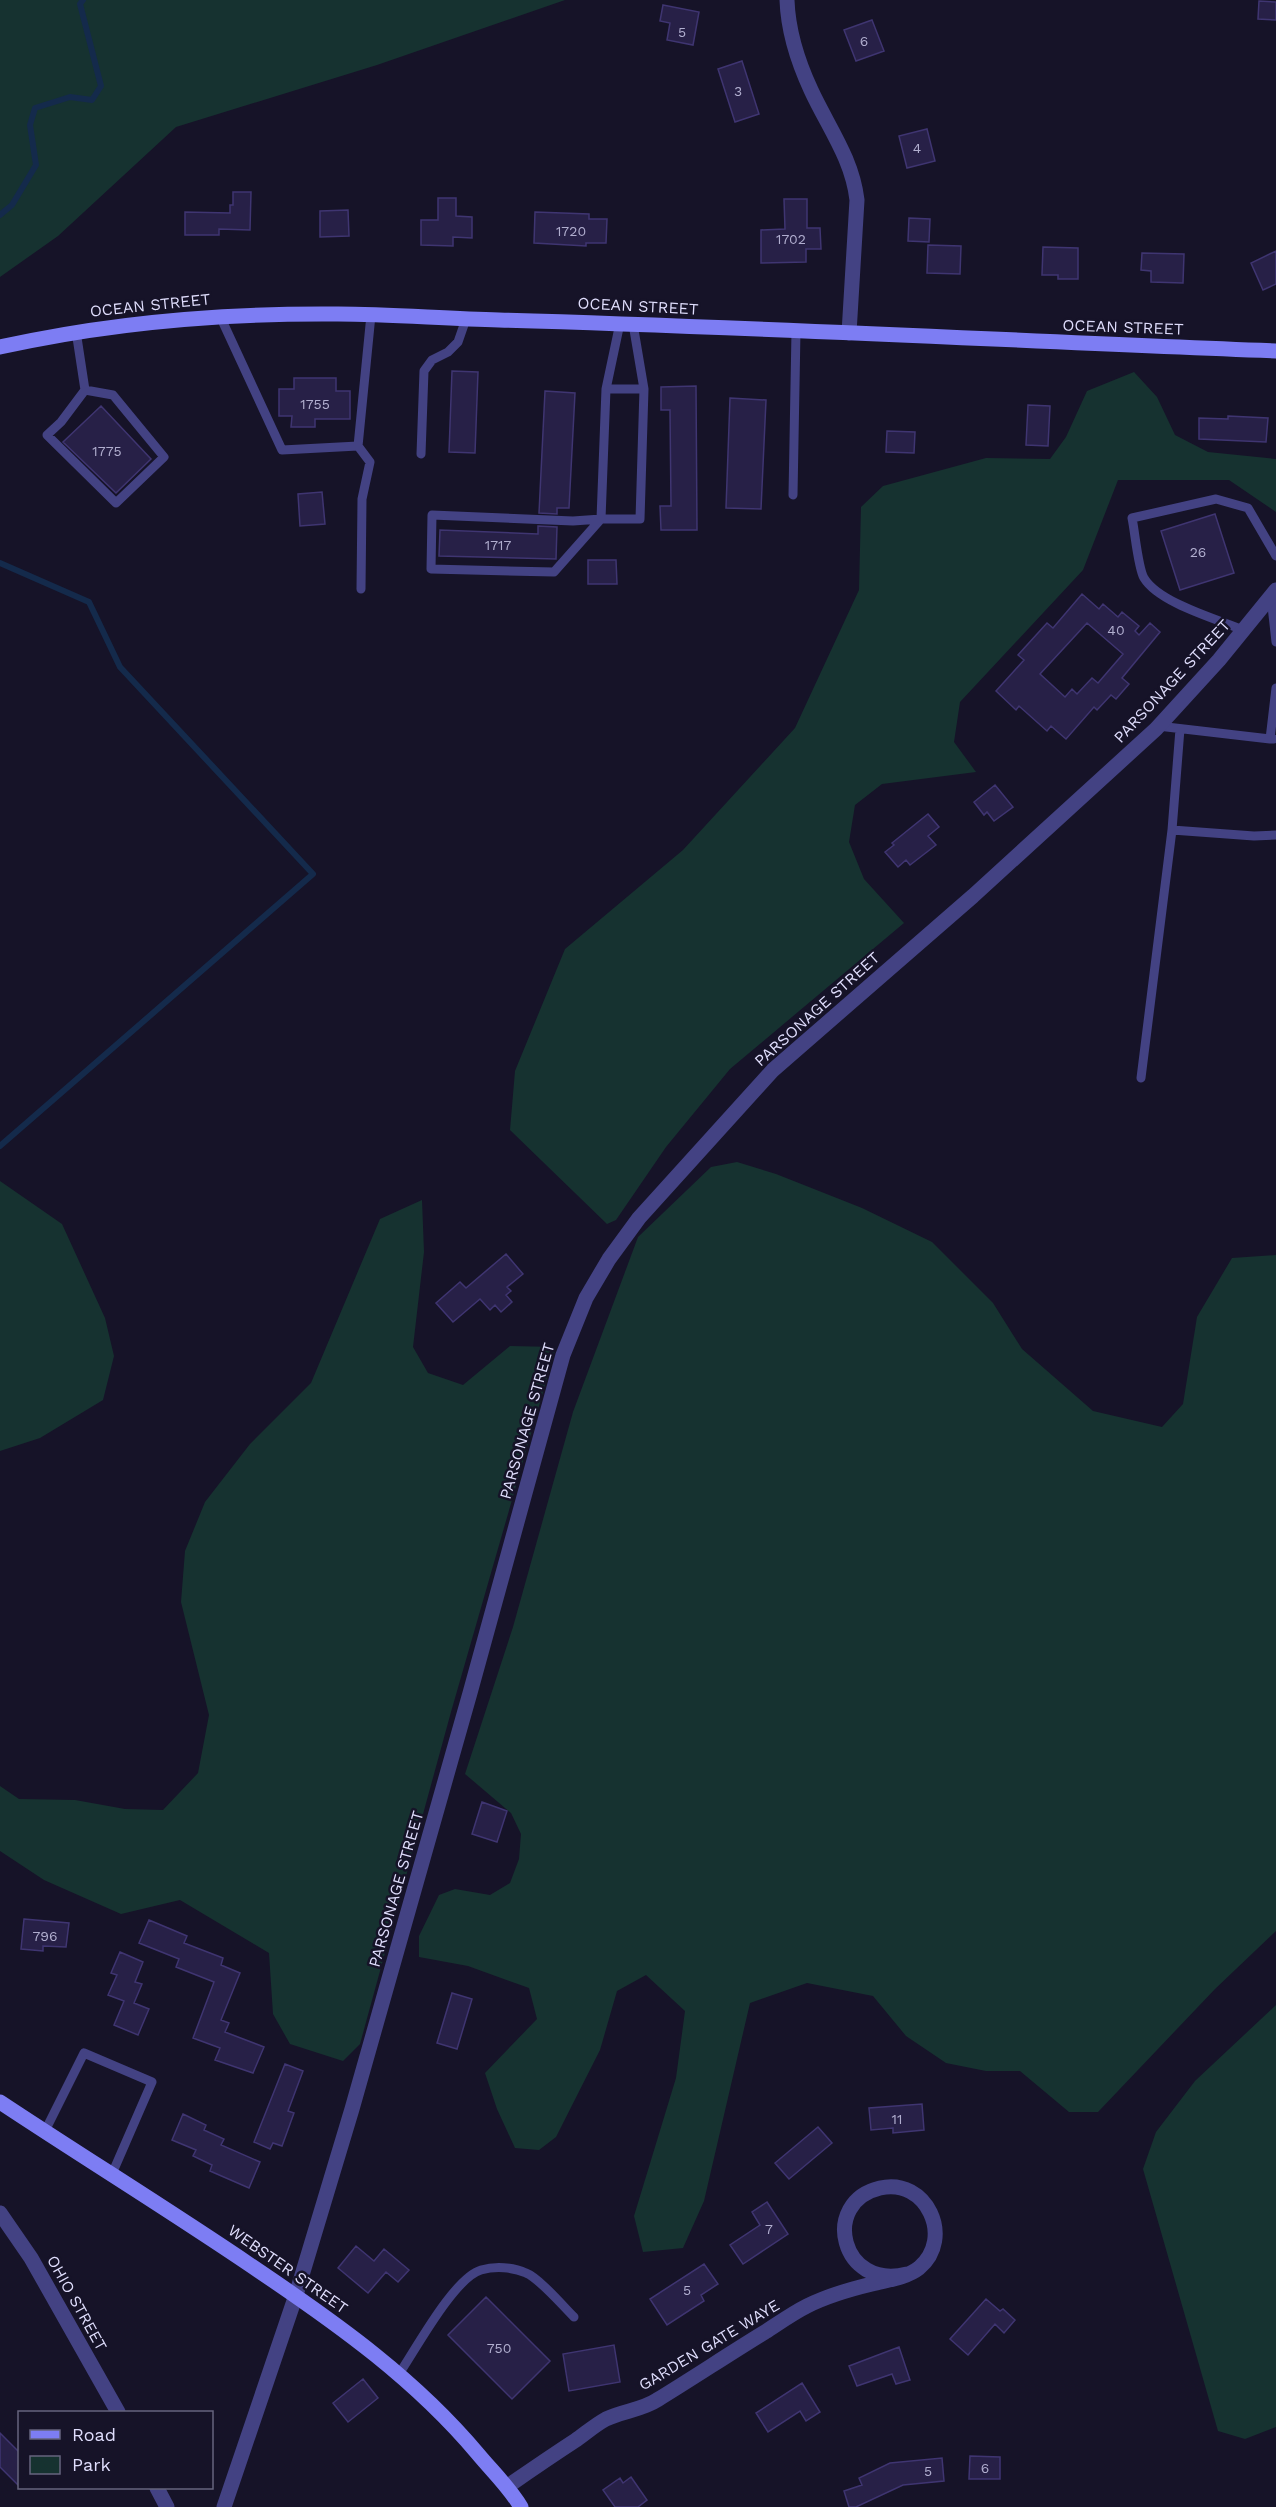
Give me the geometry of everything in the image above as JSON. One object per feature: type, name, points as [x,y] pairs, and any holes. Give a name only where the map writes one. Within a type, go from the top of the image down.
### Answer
[{"type":"main road","name":"OCEAN STREET","points":[[0,347],[146,321],[220,316],[371,315],[626,323],[1276,351]]},
{"type":"main road","name":"WEBSTER STREET","points":[[0,2102],[296,2295],[351,2334],[448,2419],[508,2486],[521,2507]]},
{"type":"street","points":[[787,0],[801,68],[844,151],[856,185],[858,200],[849,333]]},
{"type":"street","name":"PARSONAGE STREET","points":[[224,2507],[296,2295],[412,1899],[563,1355],[586,1298],[609,1259],[639,1218],[773,1070],[973,896],[1158,726],[1274,593]]},
{"type":"street","points":[[894,2186],[906,2189],[925,2202],[932,2213],[936,2225],[933,2249],[922,2264],[907,2274],[884,2277],[873,2274],[863,2268],[848,2251],[845,2239],[847,2216],[861,2197],[871,2191],[894,2186]]},
{"type":"street","name":"OHIO STREET","points":[[0,2213],[31,2258],[117,2411]]},
{"type":"street","name":"GARDEN GATE WAYE","points":[[508,2486],[606,2419],[654,2402],[808,2305],[855,2288],[907,2274]]},
{"type":"street","points":[[158,2489],[167,2507]]},
{"type":"lane","points":[[361,589],[362,500],[370,462],[358,446],[371,315]]},
{"type":"lane","points":[[220,316],[282,450],[358,446]]},
{"type":"lane","points":[[421,454],[424,371],[432,360],[448,352],[458,342],[466,319]]},
{"type":"lane","points":[[626,323],[606,390],[602,519],[554,572],[431,569],[432,515],[573,522],[602,519],[640,519],[644,390],[626,323]]},
{"type":"lane","points":[[793,495],[796,331]]},
{"type":"lane","points":[[76,332],[85,390],[61,422],[47,435],[116,503],[164,457],[113,395],[85,390]]},
{"type":"lane","points":[[606,390],[644,390]]},
{"type":"lane","points":[[1243,630],[1167,598],[1152,587],[1143,577],[1132,518],[1216,499],[1248,508],[1276,556]]},
{"type":"lane","points":[[1274,593],[1276,642]]},
{"type":"lane","points":[[1158,726],[1273,739],[1276,688]]},
{"type":"lane","points":[[1141,1078],[1172,830],[1179,729]]},
{"type":"lane","points":[[1172,830],[1254,836],[1276,835]]},
{"type":"lane","points":[[45,2131],[84,2053],[152,2082],[112,2174]]},
{"type":"lane","points":[[399,2374],[433,2319],[461,2284],[480,2270],[507,2267],[528,2273],[574,2317]]},
{"type":"green space","points":[[0,0],[565,0],[377,65],[176,127],[58,236],[0,277]]},
{"type":"green space","points":[[1134,372],[1157,397],[1175,435],[1208,452],[1276,459],[1276,512],[1229,480],[1118,480],[1083,570],[960,702],[954,742],[976,772],[882,784],[855,805],[849,842],[864,879],[904,923],[730,1069],[666,1147],[616,1220],[607,1224],[510,1130],[515,1071],[565,949],[683,850],[795,728],[859,590],[861,507],[883,486],[986,458],[1050,459],[1066,437],[1087,391]]},
{"type":"green space","points":[[737,1162],[776,1174],[862,1208],[932,1242],[993,1303],[1022,1349],[1093,1411],[1162,1427],[1183,1404],[1197,1317],[1232,1258],[1276,1255],[1276,1931],[1215,1989],[1098,2112],[1069,2112],[1020,2071],[986,2071],[946,2063],[906,2036],[873,1996],[807,1983],[750,2003],[704,2201],[683,2248],[643,2252],[634,2216],[676,2078],[685,2011],[646,1975],[617,1991],[600,2050],[556,2137],[539,2150],[515,2148],[497,2109],[485,2073],[537,2019],[529,1988],[468,1966],[419,1957],[419,1936],[439,1895],[455,1889],[490,1895],[510,1883],[519,1859],[521,1834],[511,1813],[465,1774],[513,1627],[573,1412],[638,1237],[711,1167]]},
{"type":"green space","points":[[0,1181],[62,1224],[105,1318],[114,1356],[103,1400],[40,1438],[0,1451]]},
{"type":"green space","points":[[422,1200],[424,1252],[413,1347],[428,1373],[463,1385],[510,1346],[556,1347],[451,1712],[360,2044],[343,2061],[290,2044],[273,2014],[269,1953],[180,1900],[121,1914],[44,1880],[0,1851],[0,1786],[19,1799],[75,1800],[125,1809],[163,1810],[198,1773],[209,1715],[181,1602],[185,1551],[205,1502],[250,1444],[311,1383],[380,1219]]},
{"type":"green space","points":[[1276,2005],[1276,2427],[1245,2439],[1218,2431],[1143,2169],[1156,2132],[1195,2081]]},
{"type":"building","points":[[1259,1],[1276,2],[1276,20],[1258,19]]},
{"type":"building","points":[[663,5],[699,12],[693,45],[667,40],[670,23],[660,21]]},
{"type":"building","points":[[872,20],[884,51],[856,61],[844,30]]},
{"type":"building","points":[[742,61],[759,114],[735,122],[718,69]]},
{"type":"building","points":[[927,129],[935,161],[907,168],[899,136]]},
{"type":"building","points":[[233,192],[251,192],[250,230],[219,229],[219,235],[185,235],[185,212],[230,213],[230,205],[233,205]]},
{"type":"building","points":[[438,198],[456,198],[456,216],[472,217],[472,238],[453,237],[453,246],[421,245],[421,220],[438,220]]},
{"type":"building","points":[[784,199],[807,199],[807,228],[820,228],[821,249],[806,249],[806,262],[761,263],[761,230],[785,229]]},
{"type":"building","points":[[348,210],[349,236],[320,237],[320,211]]},
{"type":"building","points":[[535,212],[589,214],[589,219],[607,219],[606,243],[586,243],[586,246],[534,243]]},
{"type":"building","points":[[909,218],[930,219],[929,242],[908,241]]},
{"type":"building","points":[[928,245],[961,246],[960,274],[927,273]]},
{"type":"building","points":[[1043,247],[1078,248],[1078,279],[1058,279],[1058,275],[1042,275]]},
{"type":"building","points":[[1276,251],[1276,284],[1263,290],[1251,263]]},
{"type":"building","points":[[1142,253],[1184,254],[1183,283],[1151,282],[1151,271],[1141,270]]},
{"type":"building","points":[[452,371],[478,372],[475,453],[449,452]]},
{"type":"building","points":[[294,378],[336,378],[336,391],[350,391],[350,419],[315,419],[315,427],[291,427],[292,416],[279,416],[279,389],[294,389]]},
{"type":"building","points":[[696,386],[697,530],[661,530],[660,506],[671,506],[670,410],[661,410],[661,387]]},
{"type":"building","points":[[545,391],[575,393],[569,508],[557,508],[557,514],[539,513]]},
{"type":"building","points":[[730,398],[766,400],[761,509],[726,508]]},
{"type":"building","points":[[1028,405],[1050,406],[1048,446],[1026,445]]},
{"type":"building","points":[[101,406],[151,459],[116,493],[63,442]]},
{"type":"building","points":[[1228,416],[1268,418],[1266,442],[1199,439],[1199,418],[1228,419]]},
{"type":"building","points":[[887,431],[915,432],[914,453],[886,452]]},
{"type":"building","points":[[322,492],[325,524],[300,526],[298,494]]},
{"type":"building","points":[[1215,514],[1234,573],[1180,590],[1161,531]]},
{"type":"building","points":[[538,526],[557,527],[556,559],[439,556],[440,530],[538,534]]},
{"type":"building","points":[[588,560],[616,560],[617,584],[588,584]]},
{"type":"building","points":[[1082,594],[1099,609],[1103,604],[1118,617],[1122,612],[1139,626],[1135,631],[1139,635],[1150,623],[1160,632],[1122,678],[1129,684],[1116,699],[1111,695],[1097,710],[1094,707],[1066,739],[1051,726],[1047,731],[1019,706],[1016,710],[996,691],[1024,660],[1018,655],[1047,623],[1053,628]],"holes":[[[1087,623],[1123,654],[1098,683],[1092,678],[1077,694],[1072,689],[1065,697],[1040,674]]]},
{"type":"building","points":[[995,785],[1013,807],[994,821],[987,812],[984,815],[974,802]]},
{"type":"building","points":[[928,814],[939,827],[928,836],[936,845],[910,865],[906,860],[898,867],[885,852],[894,845],[892,843]]},
{"type":"building","points":[[506,1254],[523,1274],[507,1287],[511,1291],[506,1295],[512,1302],[501,1312],[495,1305],[490,1310],[480,1299],[453,1322],[436,1303],[460,1282],[466,1288]]},
{"type":"building","points":[[482,1802],[507,1811],[497,1842],[472,1834]]},
{"type":"building","points":[[24,1919],[69,1923],[66,1947],[43,1946],[43,1951],[21,1949]]},
{"type":"building","points":[[149,1920],[187,1936],[184,1943],[223,1958],[221,1965],[240,1973],[221,2020],[229,2023],[225,2032],[264,2047],[253,2073],[215,2060],[220,2048],[193,2038],[214,1982],[176,1967],[179,1959],[139,1943]]},
{"type":"building","points":[[120,1952],[143,1962],[135,1982],[142,1984],[134,2003],[149,2009],[138,2035],[114,2025],[124,2001],[108,1995],[117,1975],[111,1973]]},
{"type":"building","points":[[452,1993],[472,1999],[457,2049],[437,2043]]},
{"type":"building","points":[[285,2064],[303,2071],[288,2111],[294,2113],[282,2146],[273,2143],[270,2149],[254,2142]]},
{"type":"building","points":[[922,2104],[924,2130],[893,2133],[893,2128],[871,2130],[869,2108]]},
{"type":"building","points":[[183,2114],[206,2125],[204,2130],[224,2139],[221,2145],[260,2162],[249,2188],[210,2171],[212,2165],[193,2156],[196,2150],[172,2140]]},
{"type":"building","points":[[818,2127],[832,2143],[789,2179],[775,2163]]},
{"type":"building","points":[[767,2202],[788,2234],[743,2264],[730,2245],[760,2225],[752,2212]]},
{"type":"building","points":[[356,2246],[374,2261],[384,2249],[409,2270],[398,2282],[386,2272],[368,2293],[338,2268]]},
{"type":"building","points":[[704,2264],[718,2284],[701,2295],[704,2301],[667,2325],[650,2299]]},
{"type":"building","points":[[486,2297],[550,2361],[512,2399],[448,2335]]},
{"type":"building","points":[[986,2299],[1000,2311],[1003,2309],[1015,2320],[1004,2333],[995,2324],[968,2355],[950,2339]]},
{"type":"building","points":[[614,2345],[620,2382],[569,2391],[563,2354]]},
{"type":"building","points":[[899,2347],[910,2380],[896,2384],[892,2374],[857,2386],[849,2366]]},
{"type":"building","points":[[363,2379],[378,2398],[348,2422],[333,2403]]},
{"type":"building","points":[[802,2383],[820,2412],[806,2421],[800,2411],[768,2432],[756,2413]]},
{"type":"building","points":[[0,2433],[18,2451],[18,2485],[0,2467]]},
{"type":"building","points":[[970,2456],[1000,2457],[1000,2479],[969,2479]]},
{"type":"building","points":[[942,2458],[944,2481],[903,2485],[856,2507],[849,2507],[844,2491],[862,2485],[859,2478],[890,2463]]},
{"type":"building","points":[[631,2477],[647,2500],[638,2507],[615,2507],[603,2490],[620,2478],[623,2483]]},
{"type":"waterway","points":[[0,215],[12,205],[36,165],[30,125],[35,108],[70,97],[92,100],[101,86],[80,4],[83,0]]},
{"type":"waterway","points":[[0,563],[89,602],[120,667],[313,874],[0,1146]]}]
